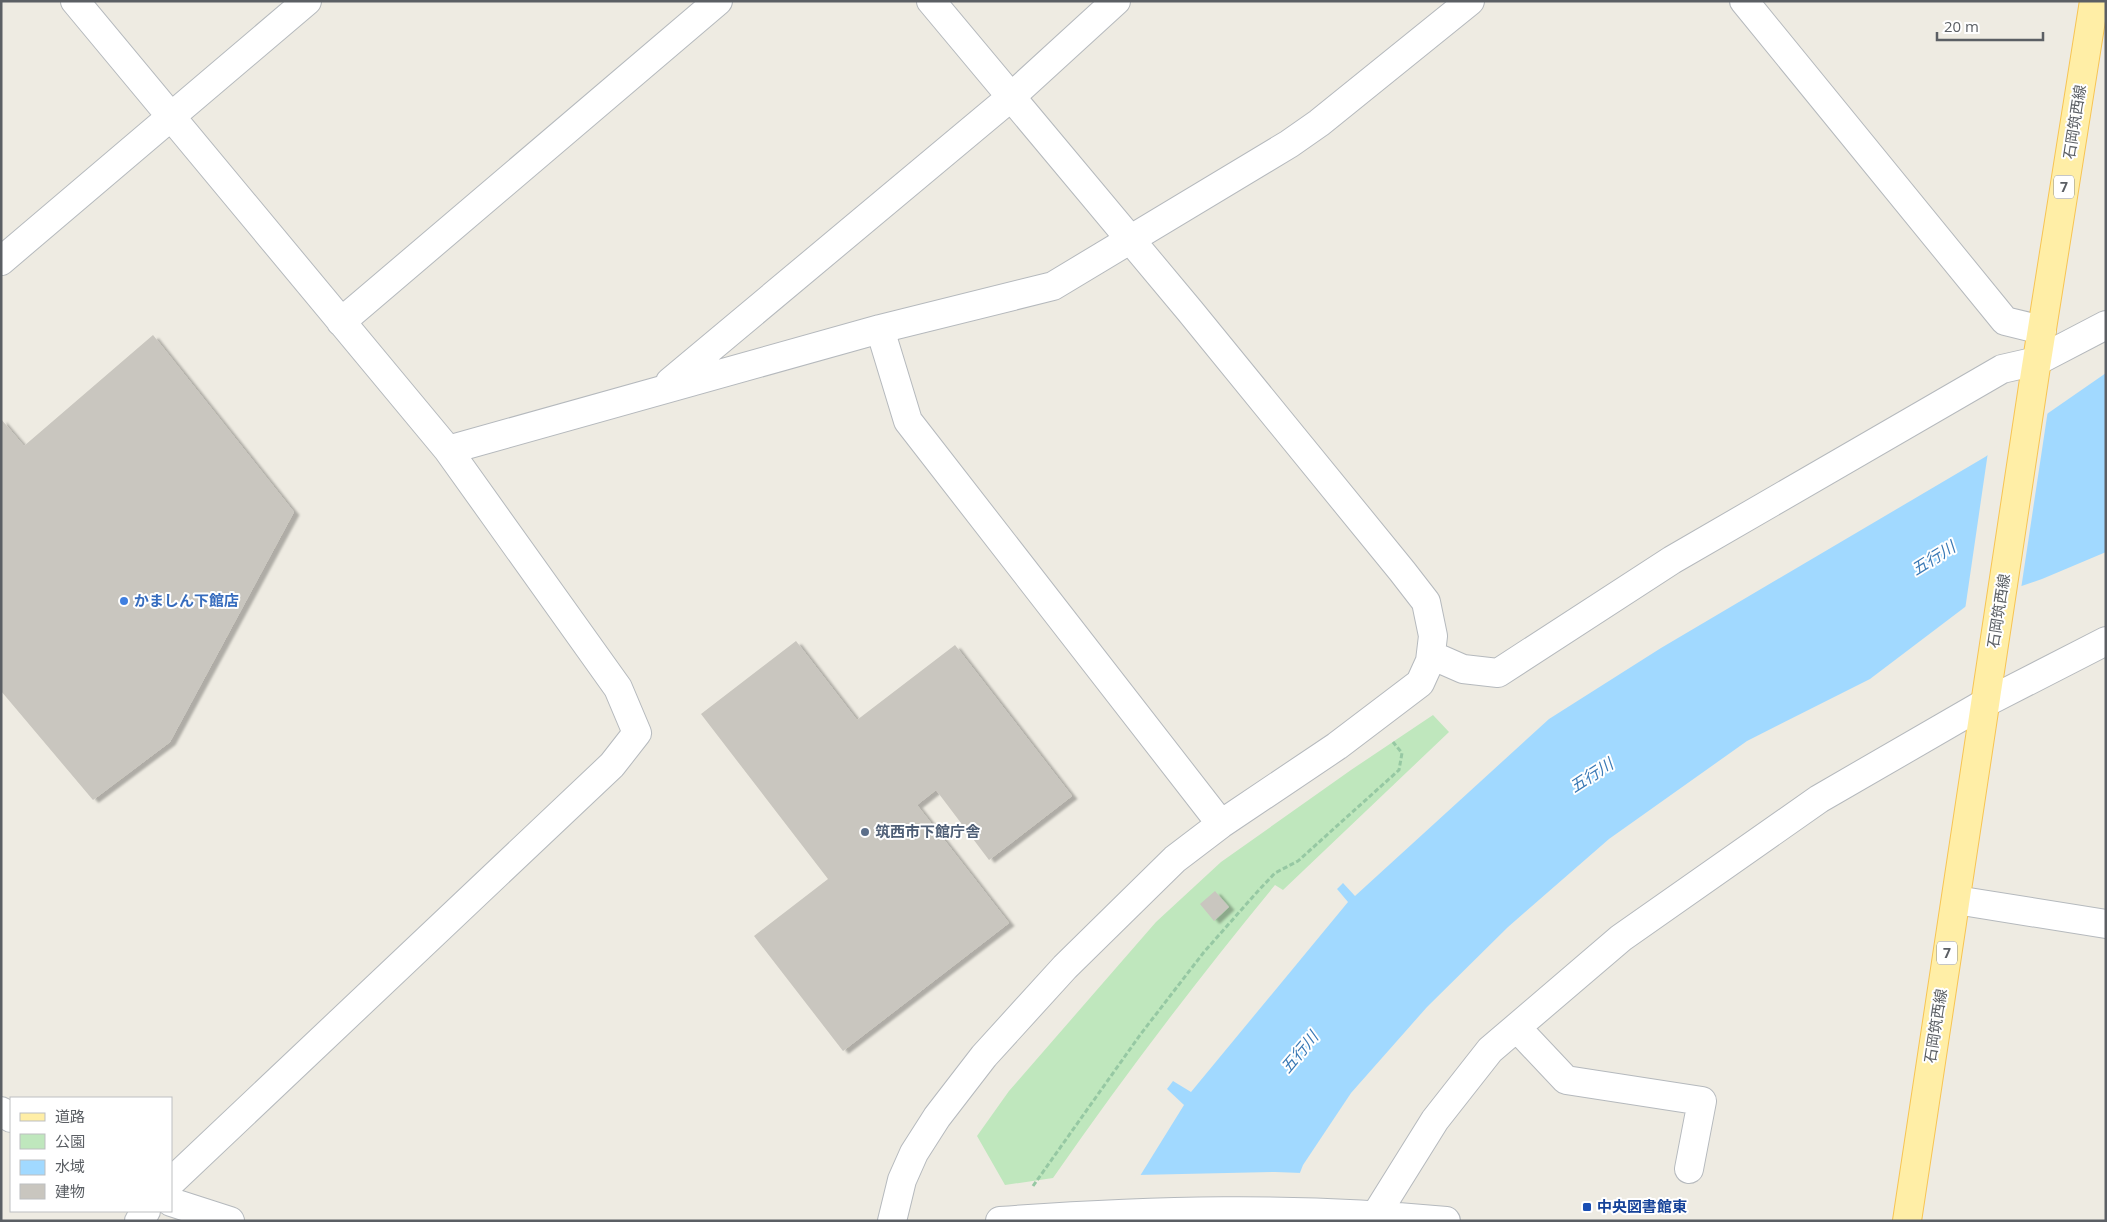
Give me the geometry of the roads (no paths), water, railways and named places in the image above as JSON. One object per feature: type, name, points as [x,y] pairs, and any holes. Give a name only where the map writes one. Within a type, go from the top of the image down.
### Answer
[{"type":"main road","name":"石岡筑西線","points":[[1907,1221],[2036,367],[2094,1]]},
{"type":"street","points":[[75,1],[170,118],[448,450],[618,688],[637,732],[612,765],[172,1181]]},
{"type":"street","points":[[1,261],[307,1]]},
{"type":"street","points":[[341,322],[718,1]]},
{"type":"street","points":[[892,1221],[902,1180],[914,1154],[937,1117],[984,1056],[1112,920],[1175,859],[1221,824],[1337,746],[1420,683],[1431,655],[1433,636],[1426,602],[1130,239],[931,1]]},
{"type":"street","points":[[664,388],[1011,97],[1116,1]]},
{"type":"street","points":[[448,450],[880,329],[1053,286],[1304,133],[1470,1]]},
{"type":"street","points":[[1744,1],[2004,321],[2042,330]]},
{"type":"street","points":[[1431,655],[1463,669],[1498,673],[1672,560],[2002,370],[2036,367],[2106,325]]},
{"type":"street","points":[[880,329],[908,421],[1221,824]]},
{"type":"street","points":[[1368,1216],[1435,1120],[1490,1050],[1621,938],[1819,799],[1986,695],[2106,641]]},
{"type":"street","points":[[1956,900],[2106,924]]},
{"type":"street","points":[[1517,1028],[1566,1080],[1702,1101],[1690,1169]]},
{"type":"street","points":[[172,1202],[230,1221]]},
{"type":"street","points":[[1000,1221],[1027,1206],[1368,1216],[1446,1221]]},
{"type":"water","name":"五行川","points":[[2106,373],[2106,552],[2042,579],[1969,604],[1870,679],[1747,741],[1609,839],[1508,927],[1427,1007],[1351,1093],[1303,1165],[1281,1221],[1112,1221],[1184,1105],[1167,1089],[1173,1081],[1191,1092],[1348,902],[1337,889],[1343,883],[1355,896],[1549,719],[1661,648],[1985,457]]},
{"type":"place","name":"かましん下館店","points":[[124,601]]},
{"type":"place","name":"筑西市下館庁舎","points":[[865,832]]},
{"type":"place","name":"中央図書館東","points":[[1587,1207]]}]
